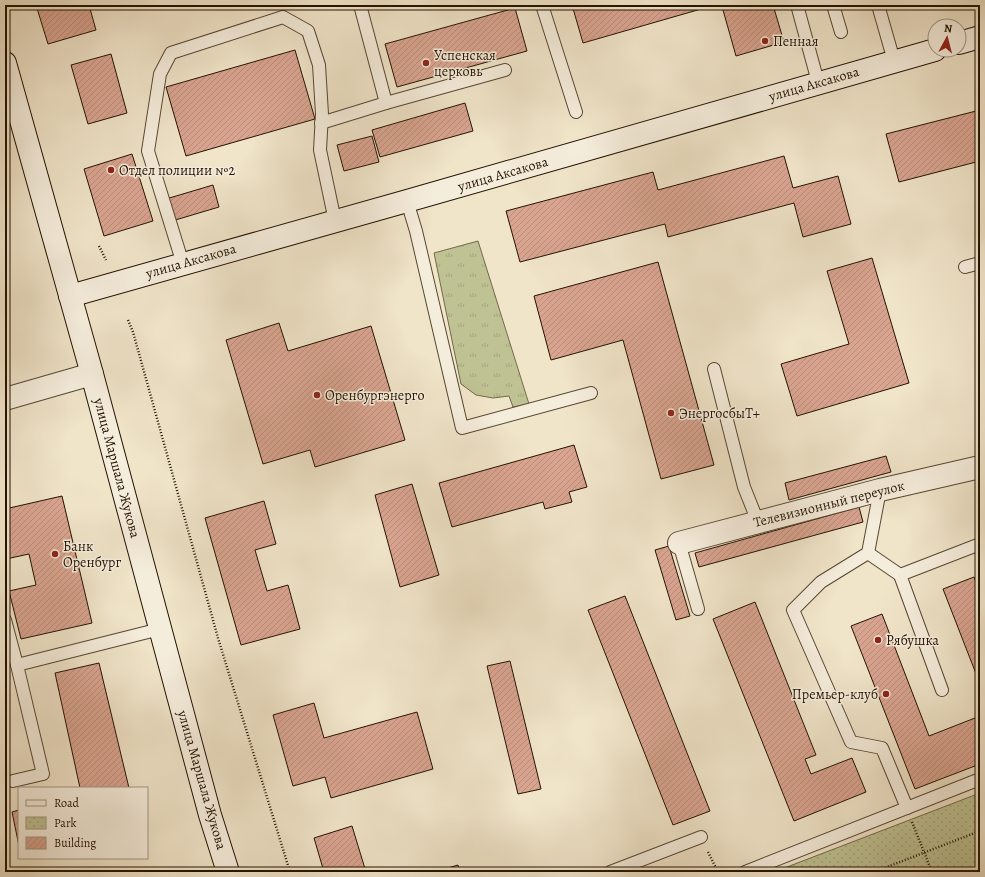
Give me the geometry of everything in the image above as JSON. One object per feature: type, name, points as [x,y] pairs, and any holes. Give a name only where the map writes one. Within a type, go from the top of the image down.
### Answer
[{"type":"main road","points":[[967,41],[980,37]]},
{"type":"main road","name":"улица Аксакова","points":[[70,296],[927,52]]},
{"type":"main road","name":"улица Маршала Жукова","points":[[5,63],[92,374],[224,871]]},
{"type":"main road","points":[[5,399],[92,374]]},
{"type":"main road","name":"Телевизионный переулок","points":[[679,543],[880,490],[980,468]]},
{"type":"lane","points":[[360,5],[386,104]]},
{"type":"lane","points":[[542,5],[576,112]]},
{"type":"lane","points":[[797,5],[818,82]]},
{"type":"lane","points":[[833,5],[841,32]]},
{"type":"lane","points":[[878,5],[894,61]]},
{"type":"lane","points":[[183,264],[148,151],[160,74],[171,53],[283,18],[308,31],[319,65],[322,114],[320,150],[335,221]]},
{"type":"lane","points":[[321,123],[505,70]]},
{"type":"lane","points":[[407,201],[416,231],[462,428],[591,393]]},
{"type":"lane","points":[[964,268],[980,263]]},
{"type":"lane","points":[[714,369],[744,487],[758,522]]},
{"type":"lane","points":[[880,490],[868,553],[821,582],[793,610],[851,742],[882,748],[907,808]]},
{"type":"lane","points":[[679,543],[698,609]]},
{"type":"lane","points":[[900,575],[980,544]]},
{"type":"lane","points":[[868,553],[900,575],[942,690]]},
{"type":"lane","points":[[5,620],[43,774],[12,781]]},
{"type":"lane","points":[[17,665],[160,629]]},
{"type":"lane","points":[[745,872],[980,779]]},
{"type":"lane","points":[[610,872],[701,837]]},
{"type":"path","points":[[99,246],[106,260]]},
{"type":"path","points":[[128,320],[144,370],[218,638],[290,872]]},
{"type":"path","points":[[907,808],[932,872]]},
{"type":"path","points":[[874,872],[980,831]]},
{"type":"path","points":[[701,837],[718,872]]},
{"type":"green space","points":[[478,241],[529,404],[513,407],[509,396],[493,398],[476,395],[461,384],[434,253]]},
{"type":"green space","points":[[980,793],[980,872],[774,872]]},
{"type":"building","points":[[36,5],[89,5],[96,30],[48,44]]},
{"type":"building","points":[[572,5],[707,5],[708,7],[583,43]]},
{"type":"building","points":[[740,5],[773,5],[784,42],[736,56],[723,10]]},
{"type":"building","points":[[515,8],[527,51],[397,87],[385,44]]},
{"type":"building","points":[[295,50],[315,119],[186,156],[166,87]]},
{"type":"building","points":[[111,54],[127,113],[88,124],[71,65]]},
{"type":"building","points":[[465,103],[473,131],[380,157],[372,130]]},
{"type":"building","points":[[980,110],[980,161],[899,182],[886,134]]},
{"type":"building","points":[[372,136],[379,162],[344,171],[337,145]]},
{"type":"building","points":[[132,154],[153,221],[104,236],[84,169]]},
{"type":"building","points":[[784,156],[793,188],[838,176],[851,224],[803,237],[794,203],[668,237],[665,224],[520,262],[506,211],[653,172],[658,190]]},
{"type":"building","points":[[213,185],[219,207],[172,221],[166,199]]},
{"type":"building","points":[[872,258],[909,383],[797,416],[781,364],[849,344],[827,271]]},
{"type":"building","name":"ЭнергосбыТ+","points":[[658,262],[714,465],[661,479],[623,340],[551,360],[534,296]]},
{"type":"building","name":"Оренбургэнерго","points":[[279,323],[288,351],[371,326],[405,440],[315,467],[310,450],[263,464],[226,340]]},
{"type":"building","points":[[574,445],[587,487],[569,492],[572,502],[545,509],[543,502],[452,527],[439,483]]},
{"type":"building","points":[[886,456],[891,472],[789,500],[785,483]]},
{"type":"building","points":[[412,484],[439,575],[400,587],[375,495]]},
{"type":"building","points":[[62,496],[92,623],[21,639],[9,591],[36,585],[29,554],[6,559],[5,509]]},
{"type":"building","points":[[264,501],[276,544],[255,550],[267,591],[288,585],[300,629],[241,645],[205,518]]},
{"type":"building","points":[[859,507],[863,522],[699,567],[695,553]]},
{"type":"building","points":[[669,546],[690,616],[676,620],[655,550]]},
{"type":"building","points":[[974,577],[980,591],[980,684],[943,589]]},
{"type":"building","points":[[625,596],[710,811],[673,825],[588,610]]},
{"type":"building","points":[[755,602],[816,755],[805,759],[811,774],[852,758],[866,792],[794,821],[713,619]]},
{"type":"building","points":[[882,614],[929,736],[980,716],[980,764],[915,789],[851,626]]},
{"type":"building","points":[[510,661],[541,789],[518,794],[487,666]]},
{"type":"building","points":[[99,663],[129,787],[80,787],[55,673]]},
{"type":"building","points":[[314,703],[324,738],[417,712],[433,769],[331,798],[325,777],[293,786],[273,715]]},
{"type":"building","points":[[18,810],[18,841],[12,812]]},
{"type":"building","points":[[352,826],[366,872],[324,872],[314,838]]},
{"type":"building","points":[[458,865],[460,872],[434,872]]},
{"type":"place","name":"Пенная","points":[[765,41]]},
{"type":"place","name":"Успенская церковь","points":[[426,63]]},
{"type":"place","name":"Отдел полиции №2","points":[[111,170]]},
{"type":"place","name":"Оренбургэнерго","points":[[317,395]]},
{"type":"place","name":"ЭнергосбыТ+","points":[[671,413]]},
{"type":"place","name":"Банк Оренбург","points":[[55,554]]},
{"type":"place","name":"Рябушка","points":[[878,640]]},
{"type":"place","name":"Премьер-клуб","points":[[886,694]]}]
